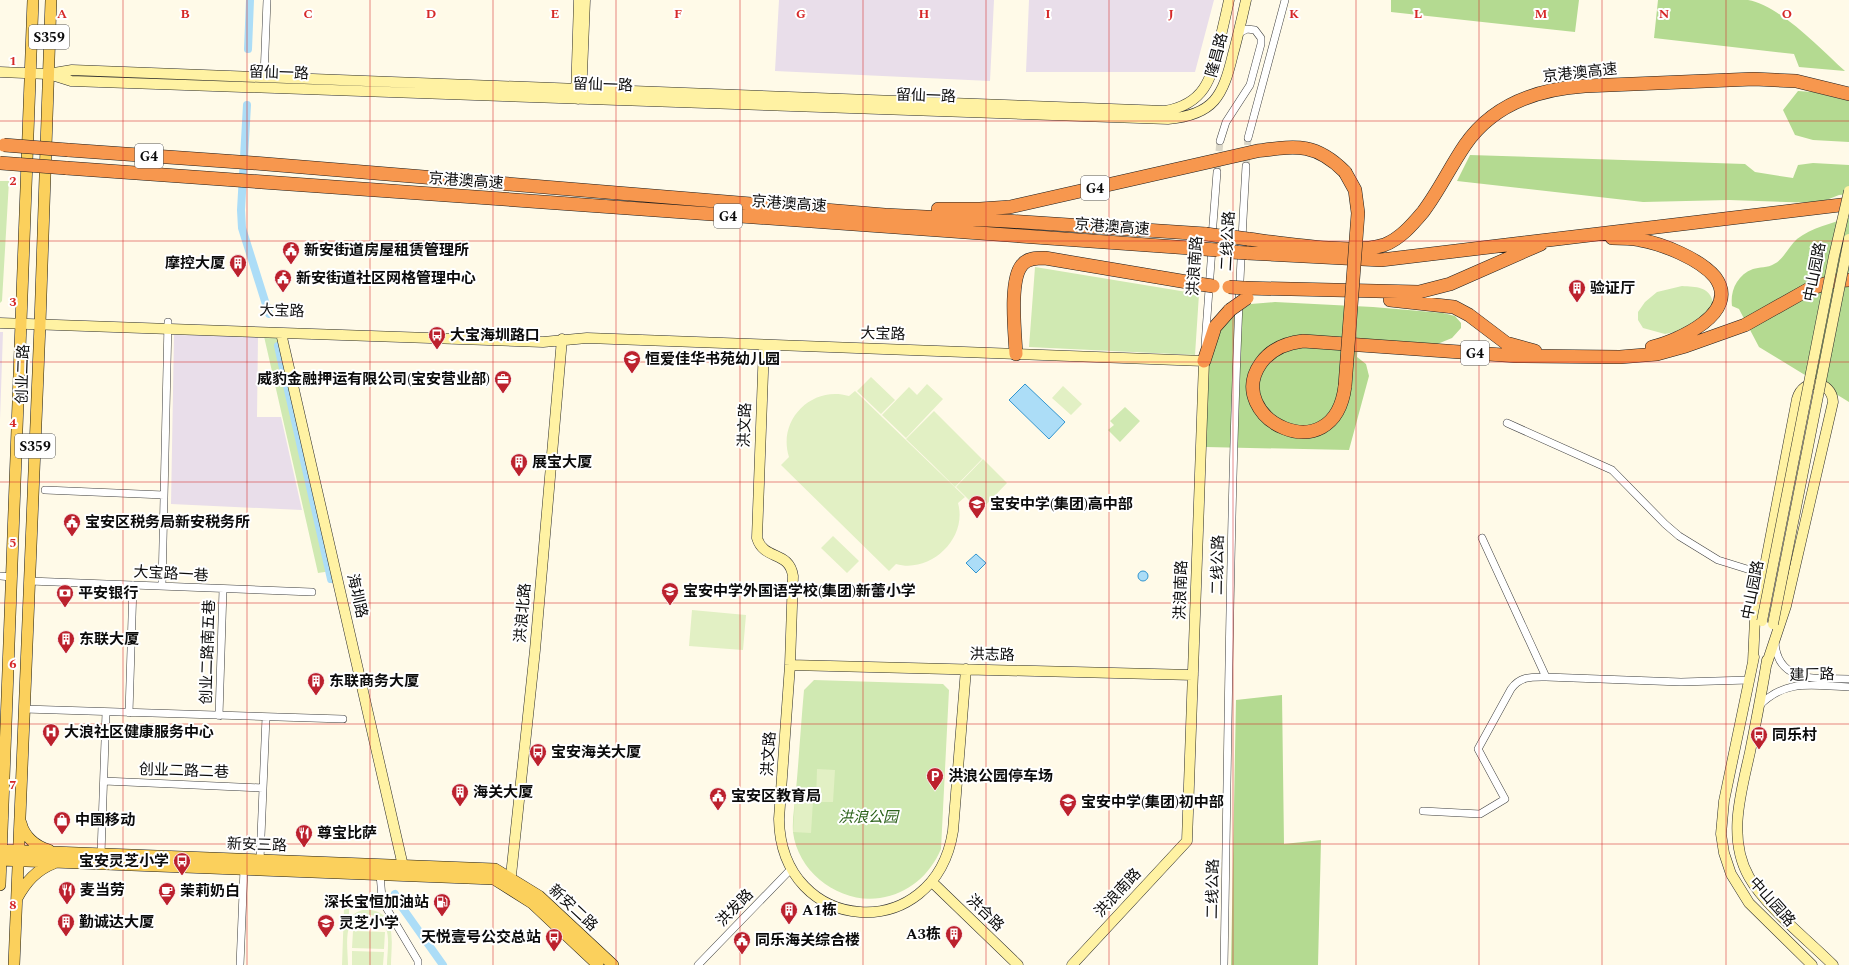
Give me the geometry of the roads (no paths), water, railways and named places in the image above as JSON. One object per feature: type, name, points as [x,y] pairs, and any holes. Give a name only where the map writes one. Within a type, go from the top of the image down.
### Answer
[{"type":"highway","name":"京港澳高速","points":[[2,145],[230,161],[885,215],[1007,221],[1206,234],[1343,248],[1383,245],[1394,240],[1405,232],[1428,206],[1465,145],[1474,133],[1487,120],[1503,109],[1540,92],[1561,87],[1754,79],[1796,81],[1849,94]]},
{"type":"highway","name":"京港澳高速","points":[[834,210],[980,209],[1010,207],[1256,151],[1284,147],[1307,148],[1318,151],[1328,157],[1345,172],[1355,190],[1358,213],[1345,386],[1341,403],[1332,419],[1317,429],[1301,432],[1282,428],[1270,420],[1258,404],[1254,387],[1256,373],[1265,358],[1279,347],[1297,342],[1517,356],[1620,357],[1657,354],[1670,351],[1745,325],[1809,289],[1834,281],[1849,280]]},
{"type":"highway","name":"京港澳高速","points":[[0,163],[1231,252],[1381,260],[1557,238]]},
{"type":"highway","name":"G4","points":[[1557,238],[1849,204]]},
{"type":"highway","points":[[1523,347],[1624,349],[1653,346],[1682,336],[1698,327],[1708,320],[1717,308],[1720,288],[1715,277],[1698,264],[1679,253],[1658,244],[1639,240],[1575,236]]},
{"type":"highway","points":[[1204,361],[1215,327],[1246,293],[1419,292],[1450,284],[1557,238]]},
{"type":"highway","points":[[1016,354],[1014,286],[1016,274],[1022,264],[1033,258],[1045,258],[1199,284],[1229,287],[1246,293],[1448,305],[1465,313],[1506,343],[1553,356]]},
{"type":"main road","name":"创业二路","points":[[0,885],[3,728],[12,577],[33,0]]},
{"type":"main road","name":"创业二路","points":[[14,965],[40,321],[51,0]]},
{"type":"main road","points":[[579,0],[577,63],[579,93]]},
{"type":"main road","points":[[579,93],[585,0]]},
{"type":"main road","name":"隆昌路","points":[[1157,115],[1185,105],[1206,87],[1215,64],[1229,0]]},
{"type":"main road","name":"隆昌路","points":[[1157,115],[1186,117],[1204,109],[1219,96],[1226,83],[1246,0]]},
{"type":"main road","points":[[550,88],[561,87],[571,80],[575,74],[577,63]]},
{"type":"main road","name":"留仙一路","points":[[0,72],[48,74],[72,70],[550,88],[579,93]]},
{"type":"main road","name":"留仙一路","points":[[48,74],[71,81],[579,93],[1157,115]]},
{"type":"main road","name":"中山园路","points":[[1812,965],[1746,898],[1731,874],[1724,854],[1721,834],[1723,807],[1762,621],[1834,256],[1849,191]]},
{"type":"main road","name":"中山园路","points":[[1833,965],[1757,889],[1749,876],[1740,853],[1737,830],[1738,810],[1759,706],[1773,624],[1849,239]]},
{"type":"main road","name":"大宝路","points":[[0,316],[22,320],[40,321],[544,336],[562,339]]},
{"type":"main road","name":"大宝路","points":[[0,323],[22,320]]},
{"type":"main road","name":"大宝路","points":[[168,326],[281,333],[543,342],[562,339],[586,338],[1204,361]]},
{"type":"main road","name":"海圳路","points":[[281,333],[403,866]]},
{"type":"main road","name":"洪浪北路","points":[[510,884],[534,650],[562,339]]},
{"type":"main road","name":"洪文路","points":[[764,345],[757,538],[762,549],[785,560],[792,570],[790,665],[779,835],[782,851],[791,869],[808,891],[821,900],[836,907],[852,911],[878,911],[899,906],[914,898],[932,882],[945,862],[951,847],[954,831],[966,669]]},
{"type":"main road","name":"洪浪南路","points":[[1072,965],[1187,841],[1204,361]]},
{"type":"main road","points":[[1753,662],[1755,618],[1798,394],[1808,385],[1821,384],[1829,389],[1833,402],[1788,600],[1766,666]]},
{"type":"main road","name":"洪志路","points":[[790,665],[1193,675]]},
{"type":"main road","points":[[16,899],[33,875],[56,857],[31,840],[24,830],[20,818]]},
{"type":"main road","name":"新安三路","points":[[56,857],[101,854],[495,869],[510,884]]},
{"type":"main road","name":"新安三路","points":[[1,855],[244,869],[494,879],[510,884]]},
{"type":"main road","name":"洪合路","points":[[932,882],[1018,965]]},
{"type":"main road","name":"新安二路","points":[[510,884],[598,965]]},
{"type":"main road","name":"新安二路","points":[[510,884],[539,896],[613,965]]},
{"type":"street","points":[[264,77],[267,0]]},
{"type":"street","points":[[1248,138],[1285,0]]},
{"type":"street","points":[[1220,141],[1226,122],[1250,85],[1261,44],[1261,38],[1255,30],[1247,29],[1239,33]]},
{"type":"street","name":"二线公路","points":[[1224,965],[1237,311],[1246,166]]},
{"type":"street","name":"洪浪南路","points":[[1204,361],[1217,172]]},
{"type":"street","points":[[162,586],[168,326]]},
{"type":"street","points":[[1507,423],[1612,470],[1665,524],[1679,536],[1718,560],[1763,574]]},
{"type":"street","points":[[45,490],[164,495]]},
{"type":"street","points":[[1482,538],[1546,677]]},
{"type":"street","points":[[0,576],[12,577]]},
{"type":"street","name":"大宝路一巷","points":[[29,581],[312,592]]},
{"type":"street","points":[[129,713],[133,585]]},
{"type":"street","name":"创业二路南五巷","points":[[219,716],[223,589]]},
{"type":"street","name":"建厂路","points":[[1775,641],[1779,658],[1790,671],[1807,678],[1849,679]]},
{"type":"street","points":[[1423,811],[1480,814],[1505,799],[1478,749],[1511,689],[1517,682],[1524,678],[1546,677],[1681,682],[1749,680]]},
{"type":"street","name":"建厂路","points":[[1759,706],[1767,698],[1786,687],[1849,687]]},
{"type":"street","points":[[24,709],[343,719]]},
{"type":"street","points":[[101,854],[106,712]]},
{"type":"street","points":[[260,860],[266,717]]},
{"type":"street","name":"创业二路二巷","points":[[104,781],[263,788]]},
{"type":"street","points":[[240,965],[244,869]]},
{"type":"street","name":"洪发路","points":[[698,965],[791,869]]},
{"type":"street","points":[[380,874],[382,898],[418,961],[418,965]]},
{"type":"water","points":[[1025,384],[1065,422],[1049,439],[1009,400]]},
{"type":"water","points":[[976,554],[986,563],[976,573],[966,563]]},
{"type":"water","points":[[1143,571],[1148,576],[1143,581],[1138,576]]},
{"type":"waterway","points":[[248,49],[250,0]]},
{"type":"waterway","points":[[247,105],[241,210],[242,228],[269,314]]},
{"type":"waterway","points":[[278,346],[331,579]]},
{"type":"waterway","points":[[395,894],[399,903],[443,965]]},
{"type":"tunnel","points":[[1246,166],[1248,138]]},
{"type":"tunnel","points":[[1217,172],[1220,141]]},
{"type":"place","name":"新安街道房屋租赁管理所","points":[[291,265]]},
{"type":"place","name":"摩控大厦","points":[[238,278]]},
{"type":"place","name":"新安街道社区网格管理中心","points":[[283,293]]},
{"type":"place","name":"验证厅","points":[[1577,303]]},
{"type":"place","name":"大宝海圳路口","points":[[437,350]]},
{"type":"place","name":"恒爱佳华书苑幼儿园","points":[[632,374]]},
{"type":"place","name":"威豹金融押运有限公司(宝安营业部)","points":[[503,394]]},
{"type":"place","name":"展宝大厦","points":[[519,477]]},
{"type":"place","name":"宝安中学(集团)高中部","points":[[977,519]]},
{"type":"place","name":"宝安区税务局新安税务所","points":[[72,537]]},
{"type":"place","name":"宝安中学外国语学校(集团)新蕾小学","points":[[670,606]]},
{"type":"place","name":"平安银行","points":[[65,608]]},
{"type":"place","name":"东联大厦","points":[[66,654]]},
{"type":"place","name":"东联商务大厦","points":[[316,696]]},
{"type":"place","name":"大浪社区健康服务中心","points":[[51,747]]},
{"type":"place","name":"同乐村","points":[[1759,750]]},
{"type":"place","name":"宝安海关大厦","points":[[538,767]]},
{"type":"place","name":"洪浪公园停车场","points":[[935,791]]},
{"type":"place","name":"海关大厦","points":[[460,807]]},
{"type":"place","name":"宝安区教育局","points":[[718,811]]},
{"type":"place","name":"宝安中学(集团)初中部","points":[[1068,817]]},
{"type":"place","name":"中国移动","points":[[62,835]]},
{"type":"place","name":"尊宝比萨","points":[[304,848]]},
{"type":"place","name":"宝安灵芝小学","points":[[182,876]]},
{"type":"place","name":"麦当劳","points":[[67,905]]},
{"type":"place","name":"茉莉奶白","points":[[167,906]]},
{"type":"place","name":"深长宝恒加油站","points":[[442,917]]},
{"type":"place","name":"A1栋","points":[[789,925]]},
{"type":"place","name":"勤诚达大厦","points":[[66,937]]},
{"type":"place","name":"灵芝小学","points":[[326,938]]},
{"type":"place","name":"A3栋","points":[[954,949]]},
{"type":"place","name":"天悦壹号公交总站","points":[[554,952]]},
{"type":"place","name":"同乐海关综合楼","points":[[742,955]]},
{"type":"park label","name":"洪浪公园","points":[[868,817]]}]
